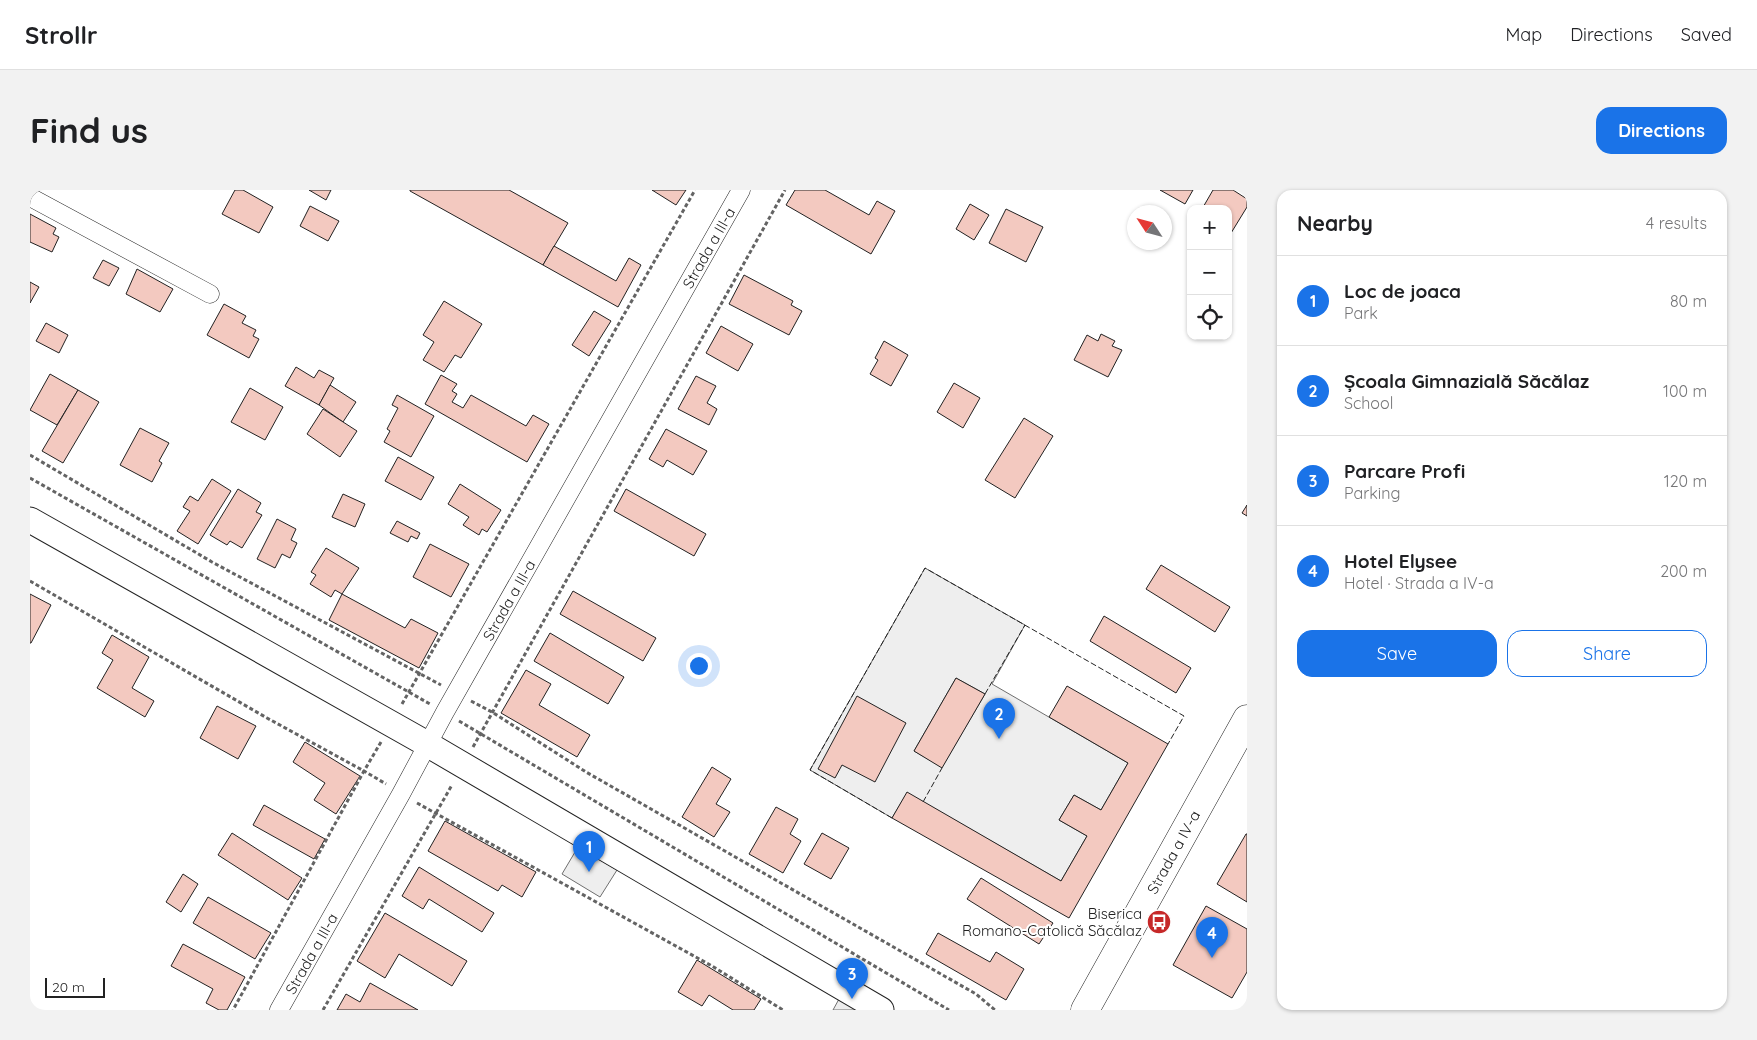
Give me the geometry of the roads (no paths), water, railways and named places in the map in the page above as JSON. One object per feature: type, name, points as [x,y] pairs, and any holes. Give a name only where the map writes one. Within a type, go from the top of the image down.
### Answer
[{"type":"main road","points":[[30,520],[427,744],[880,1010]]},
{"type":"main road","name":"Strada a IV-a","points":[[1085,1010],[1247,719]]},
{"type":"street","name":"Strada a III-a","points":[[279,1010],[445,712],[741,190]]},
{"type":"street","points":[[30,197],[210,294]]},
{"type":"place","name":"Școala Gimnazială Săcălaz","points":[[999,739]]},
{"type":"place","name":"Loc de joaca","points":[[589,872]]},
{"type":"place","name":"Biserica Romano-Catolică Săcălaz","points":[[1159,922]]},
{"type":"place","name":"Hotel Elysee","points":[[1212,958]]},
{"type":"place","name":"Parcare Profi","points":[[852,999]]}]
